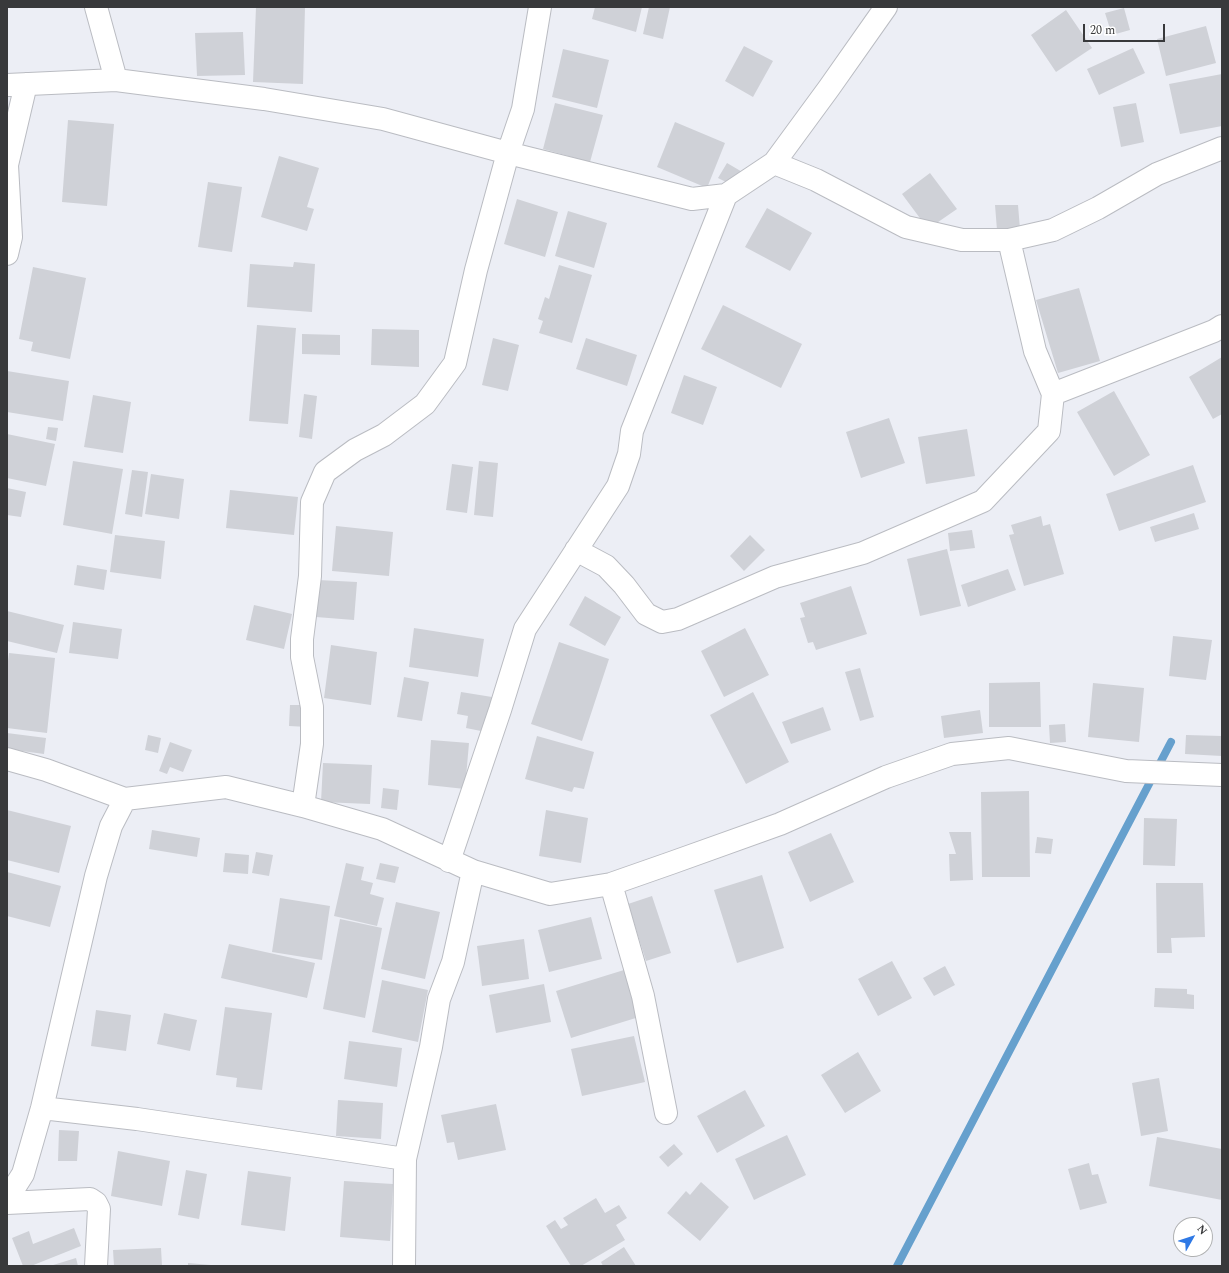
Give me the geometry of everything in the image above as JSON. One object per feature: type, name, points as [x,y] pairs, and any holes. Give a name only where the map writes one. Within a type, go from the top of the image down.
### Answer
[{"type":"street","points":[[96,7],[116,80]]},
{"type":"street","points":[[303,806],[312,744],[312,707],[302,657],[302,639],[310,576],[312,502],[326,472],[355,450],[384,435],[425,404],[455,363],[476,270],[508,153],[523,109],[540,7]]},
{"type":"street","points":[[7,254],[11,237],[7,165],[16,85],[116,80],[264,99],[383,119],[508,153],[692,199],[726,195],[774,163],[886,7]]},
{"type":"street","points":[[774,163],[816,180],[906,227],[962,240],[1008,240],[1053,230],[1098,208],[1157,174],[1222,148]]},
{"type":"street","points":[[448,861],[500,710],[525,629],[618,486],[629,454],[632,431],[726,195]]},
{"type":"street","points":[[576,550],[606,566],[624,585],[646,614],[662,622],[678,618],[775,577],[863,553],[983,501],[1049,431],[1053,394],[1035,351],[1008,240]]},
{"type":"street","points":[[1053,394],[1222,326]]},
{"type":"street","points":[[7,759],[46,770],[125,798],[226,787],[303,806],[382,829],[448,861],[473,871],[550,894],[611,884],[780,824],[886,777],[952,754],[1009,748],[1126,771],[1222,775]]},
{"type":"street","points":[[7,1199],[23,1174],[42,1108],[96,876],[111,826],[125,798]]},
{"type":"street","points":[[404,1266],[405,1159],[431,1047],[439,999],[453,962],[473,871]]},
{"type":"street","points":[[611,884],[643,996],[666,1113]]},
{"type":"street","points":[[42,1108],[137,1119],[405,1159]]},
{"type":"street","points":[[7,1203],[90,1199],[96,1203],[99,1209],[96,1266]]},
{"type":"building","points":[[256,7],[305,7],[303,84],[253,82]]},
{"type":"building","points":[[595,7],[642,7],[636,32],[592,19]]},
{"type":"building","points":[[649,7],[670,7],[663,39],[643,34]]},
{"type":"building","points":[[1124,8],[1130,30],[1112,35],[1105,13]]},
{"type":"building","points":[[1066,10],[1092,48],[1056,72],[1031,35]]},
{"type":"building","points":[[1206,26],[1216,63],[1166,76],[1157,39]]},
{"type":"building","points":[[243,32],[245,75],[197,76],[195,33]]},
{"type":"building","points":[[744,46],[773,61],[753,97],[725,81]]},
{"type":"building","points":[[1133,48],[1145,73],[1099,95],[1087,69]]},
{"type":"building","points":[[563,49],[609,60],[597,108],[552,97]]},
{"type":"building","points":[[1222,74],[1222,126],[1180,134],[1169,84]]},
{"type":"building","points":[[555,103],[603,115],[590,162],[543,149]]},
{"type":"building","points":[[1136,103],[1144,142],[1121,147],[1113,107]]},
{"type":"building","points":[[68,120],[114,124],[107,206],[62,202]]},
{"type":"building","points":[[675,122],[725,143],[707,188],[657,167]]},
{"type":"building","points":[[279,156],[319,168],[307,207],[314,209],[307,231],[261,217]]},
{"type":"building","points":[[727,163],[744,173],[736,187],[718,178]]},
{"type":"building","points":[[930,173],[957,209],[928,229],[902,194]]},
{"type":"building","points":[[208,182],[242,187],[232,252],[198,247]]},
{"type":"building","points":[[517,199],[558,212],[545,257],[504,244]]},
{"type":"building","points":[[995,205],[1018,205],[1020,229],[997,230]]},
{"type":"building","points":[[767,208],[812,233],[790,271],[745,247]]},
{"type":"building","points":[[568,211],[607,223],[594,268],[555,256]]},
{"type":"building","points":[[294,262],[315,264],[312,312],[247,307],[250,264],[293,267]]},
{"type":"building","points":[[559,265],[592,275],[572,343],[539,333],[543,321],[538,319],[545,297],[549,299]]},
{"type":"building","points":[[33,267],[86,278],[70,359],[31,351],[33,342],[19,339]]},
{"type":"building","points":[[1079,288],[1100,361],[1058,373],[1036,300]]},
{"type":"building","points":[[723,305],[802,344],[781,388],[701,349]]},
{"type":"building","points":[[257,325],[296,328],[288,424],[249,421]]},
{"type":"building","points":[[372,329],[419,330],[419,367],[371,365]]},
{"type":"building","points":[[302,334],[340,335],[340,355],[302,354]]},
{"type":"building","points":[[493,338],[519,345],[508,391],[482,385]]},
{"type":"building","points":[[586,338],[637,355],[627,386],[576,369]]},
{"type":"building","points":[[1222,357],[1222,414],[1213,419],[1189,377]]},
{"type":"building","points":[[7,371],[69,381],[63,421],[7,412]]},
{"type":"building","points":[[684,375],[717,387],[703,425],[671,413]]},
{"type":"building","points":[[1114,391],[1150,455],[1114,476],[1077,412]]},
{"type":"building","points":[[304,394],[317,396],[312,439],[299,437]]},
{"type":"building","points":[[93,395],[131,402],[123,453],[84,447]]},
{"type":"building","points":[[889,418],[905,463],[861,478],[846,432]]},
{"type":"building","points":[[48,427],[58,428],[56,441],[46,439]]},
{"type":"building","points":[[967,429],[975,476],[926,484],[918,437]]},
{"type":"building","points":[[7,434],[55,444],[46,486],[7,478]]},
{"type":"building","points":[[73,461],[123,469],[112,534],[63,525]]},
{"type":"building","points":[[479,461],[498,463],[493,517],[474,515]]},
{"type":"building","points":[[452,464],[473,467],[467,513],[446,510]]},
{"type":"building","points":[[1193,465],[1206,502],[1119,531],[1106,494]]},
{"type":"building","points":[[132,470],[148,472],[142,517],[125,514]]},
{"type":"building","points":[[151,474],[184,479],[179,519],[145,514]]},
{"type":"building","points":[[7,488],[26,492],[21,517],[7,515]]},
{"type":"building","points":[[230,490],[298,497],[294,535],[226,528]]},
{"type":"building","points":[[1194,513],[1199,529],[1155,542],[1150,527]]},
{"type":"building","points":[[1041,516],[1043,526],[1050,524],[1064,574],[1024,586],[1009,535],[1014,534],[1011,525]]},
{"type":"building","points":[[336,526],[393,532],[389,576],[332,571]]},
{"type":"building","points":[[972,530],[975,548],[950,551],[948,533]]},
{"type":"building","points":[[115,535],[165,541],[161,579],[110,572]]},
{"type":"building","points":[[750,535],[765,550],[744,571],[730,556]]},
{"type":"building","points":[[947,549],[961,606],[920,616],[907,559]]},
{"type":"building","points":[[77,565],[107,570],[104,590],[74,585]]},
{"type":"building","points":[[1008,569],[1016,590],[968,607],[961,585]]},
{"type":"building","points":[[318,580],[357,582],[354,620],[316,617]]},
{"type":"building","points":[[851,586],[867,634],[816,650],[813,642],[808,643],[800,618],[805,617],[800,603]]},
{"type":"building","points":[[585,596],[621,617],[605,646],[569,625]]},
{"type":"building","points":[[254,605],[292,614],[284,649],[246,640]]},
{"type":"building","points":[[7,611],[64,625],[57,653],[7,641]]},
{"type":"building","points":[[73,622],[122,629],[118,659],[69,653]]},
{"type":"building","points":[[414,628],[484,639],[478,677],[409,667]]},
{"type":"building","points":[[745,628],[769,675],[724,697],[701,651]]},
{"type":"building","points":[[1173,636],[1212,640],[1206,680],[1169,676]]},
{"type":"building","points":[[559,642],[609,659],[582,741],[531,724]]},
{"type":"building","points":[[331,645],[377,652],[371,705],[324,698]]},
{"type":"building","points":[[9,653],[55,658],[47,733],[7,728],[7,669]]},
{"type":"building","points":[[860,668],[874,717],[860,721],[845,672]]},
{"type":"building","points":[[404,677],[429,682],[422,721],[397,717]]},
{"type":"building","points":[[1040,682],[1041,727],[989,727],[989,683]]},
{"type":"building","points":[[1093,683],[1144,688],[1139,742],[1088,737]]},
{"type":"building","points":[[461,692],[492,697],[486,732],[466,728],[468,716],[457,714]]},
{"type":"building","points":[[753,692],[789,762],[746,784],[710,715]]},
{"type":"building","points":[[290,705],[309,705],[308,727],[289,726]]},
{"type":"building","points":[[823,707],[831,730],[791,744],[782,722]]},
{"type":"building","points":[[980,710],[983,733],[944,738],[941,716]]},
{"type":"building","points":[[1065,724],[1066,742],[1050,743],[1049,725]]},
{"type":"building","points":[[7,733],[46,738],[44,754],[7,749]]},
{"type":"building","points":[[148,735],[161,738],[158,753],[145,750]]},
{"type":"building","points":[[1186,735],[1222,736],[1222,756],[1185,754]]},
{"type":"building","points":[[537,736],[594,752],[584,789],[574,787],[572,792],[525,779]]},
{"type":"building","points":[[431,740],[469,743],[465,789],[428,785]]},
{"type":"building","points":[[170,742],[192,750],[183,772],[170,767],[167,774],[159,771]]},
{"type":"building","points":[[323,763],[372,765],[370,804],[321,802]]},
{"type":"building","points":[[383,788],[399,790],[397,810],[381,808]]},
{"type":"building","points":[[1029,791],[1030,877],[982,877],[981,792]]},
{"type":"building","points":[[7,810],[71,826],[59,873],[7,860]]},
{"type":"building","points":[[546,810],[588,818],[581,863],[539,856]]},
{"type":"building","points":[[1144,818],[1177,819],[1175,866],[1143,865]]},
{"type":"building","points":[[152,830],[200,838],[197,857],[149,849]]},
{"type":"building","points":[[949,832],[971,832],[973,880],[950,881],[949,854],[956,854]]},
{"type":"building","points":[[831,833],[854,882],[810,902],[788,852]]},
{"type":"building","points":[[1037,837],[1053,839],[1051,854],[1035,853]]},
{"type":"building","points":[[256,852],[273,855],[269,876],[252,873]]},
{"type":"building","points":[[225,853],[249,855],[248,874],[223,872]]},
{"type":"building","points":[[346,863],[364,867],[361,880],[373,883],[370,894],[384,898],[377,926],[334,916]]},
{"type":"building","points":[[380,863],[399,867],[395,883],[376,879]]},
{"type":"building","points":[[7,872],[61,886],[50,927],[7,916]]},
{"type":"building","points":[[762,875],[784,948],[737,963],[714,890]]},
{"type":"building","points":[[1156,883],[1203,883],[1205,937],[1171,938],[1172,953],[1157,953]]},
{"type":"building","points":[[652,896],[671,953],[646,961],[628,904]]},
{"type":"building","points":[[280,898],[330,906],[322,960],[272,952]]},
{"type":"building","points":[[396,902],[440,912],[425,979],[381,969]]},
{"type":"building","points":[[591,917],[602,959],[549,972],[538,930]]},
{"type":"building","points":[[340,919],[382,928],[365,1018],[323,1009]]},
{"type":"building","points":[[524,939],[529,979],[482,986],[477,946]]},
{"type":"building","points":[[229,944],[315,963],[307,998],[221,978]]},
{"type":"building","points":[[892,961],[912,998],[878,1016],[858,979]]},
{"type":"building","points":[[945,966],[955,985],[934,996],[923,978]]},
{"type":"building","points":[[624,970],[639,1017],[571,1038],[556,991]]},
{"type":"building","points":[[382,980],[428,990],[418,1042],[372,1032]]},
{"type":"building","points":[[544,984],[551,1022],[496,1033],[489,995]]},
{"type":"building","points":[[1155,988],[1187,989],[1187,994],[1194,995],[1194,1009],[1154,1007]]},
{"type":"building","points":[[225,1007],[272,1013],[262,1090],[236,1087],[237,1078],[216,1075]]},
{"type":"building","points":[[96,1010],[131,1015],[126,1051],[91,1046]]},
{"type":"building","points":[[164,1013],[197,1020],[190,1051],[157,1044]]},
{"type":"building","points":[[634,1036],[645,1082],[582,1096],[571,1049]]},
{"type":"building","points":[[349,1041],[402,1048],[397,1087],[344,1079]]},
{"type":"building","points":[[858,1052],[881,1091],[845,1113],[821,1075]]},
{"type":"building","points":[[1159,1078],[1168,1131],[1141,1136],[1132,1083]]},
{"type":"building","points":[[745,1090],[765,1126],[717,1153],[697,1116]]},
{"type":"building","points":[[338,1100],[383,1103],[381,1139],[336,1136]]},
{"type":"building","points":[[496,1104],[506,1150],[458,1160],[454,1142],[447,1143],[441,1115]]},
{"type":"building","points":[[59,1130],[79,1131],[77,1161],[58,1161]]},
{"type":"building","points":[[787,1135],[806,1175],[754,1200],[735,1159]]},
{"type":"building","points":[[1157,1137],[1222,1149],[1222,1200],[1149,1186]]},
{"type":"building","points":[[674,1144],[683,1154],[668,1167],[659,1157]]},
{"type":"building","points":[[118,1151],[170,1161],[162,1206],[111,1196]]},
{"type":"building","points":[[1089,1163],[1092,1175],[1098,1174],[1107,1203],[1080,1210],[1068,1169]]},
{"type":"building","points":[[186,1170],[207,1174],[199,1219],[178,1215]]},
{"type":"building","points":[[248,1171],[291,1177],[285,1231],[241,1225]]},
{"type":"building","points":[[344,1181],[393,1184],[390,1241],[340,1237]]},
{"type":"building","points":[[701,1182],[729,1207],[700,1241],[667,1213],[686,1191],[690,1195]]},
{"type":"building","points":[[596,1198],[605,1213],[619,1205],[627,1218],[616,1225],[625,1240],[581,1266],[571,1266],[546,1226],[555,1220],[561,1229],[568,1225],[563,1218]]},
{"type":"building","points":[[74,1228],[81,1246],[31,1266],[23,1266],[12,1238],[29,1231],[33,1244]]},
{"type":"building","points":[[624,1247],[636,1266],[603,1266],[601,1262]]},
{"type":"building","points":[[161,1248],[162,1266],[114,1266],[113,1250]]},
{"type":"building","points":[[76,1258],[78,1266],[50,1266]]},
{"type":"building","points":[[188,1263],[211,1265],[211,1266],[188,1266]]},
{"type":"waterway","points":[[897,1266],[1171,742]]}]
